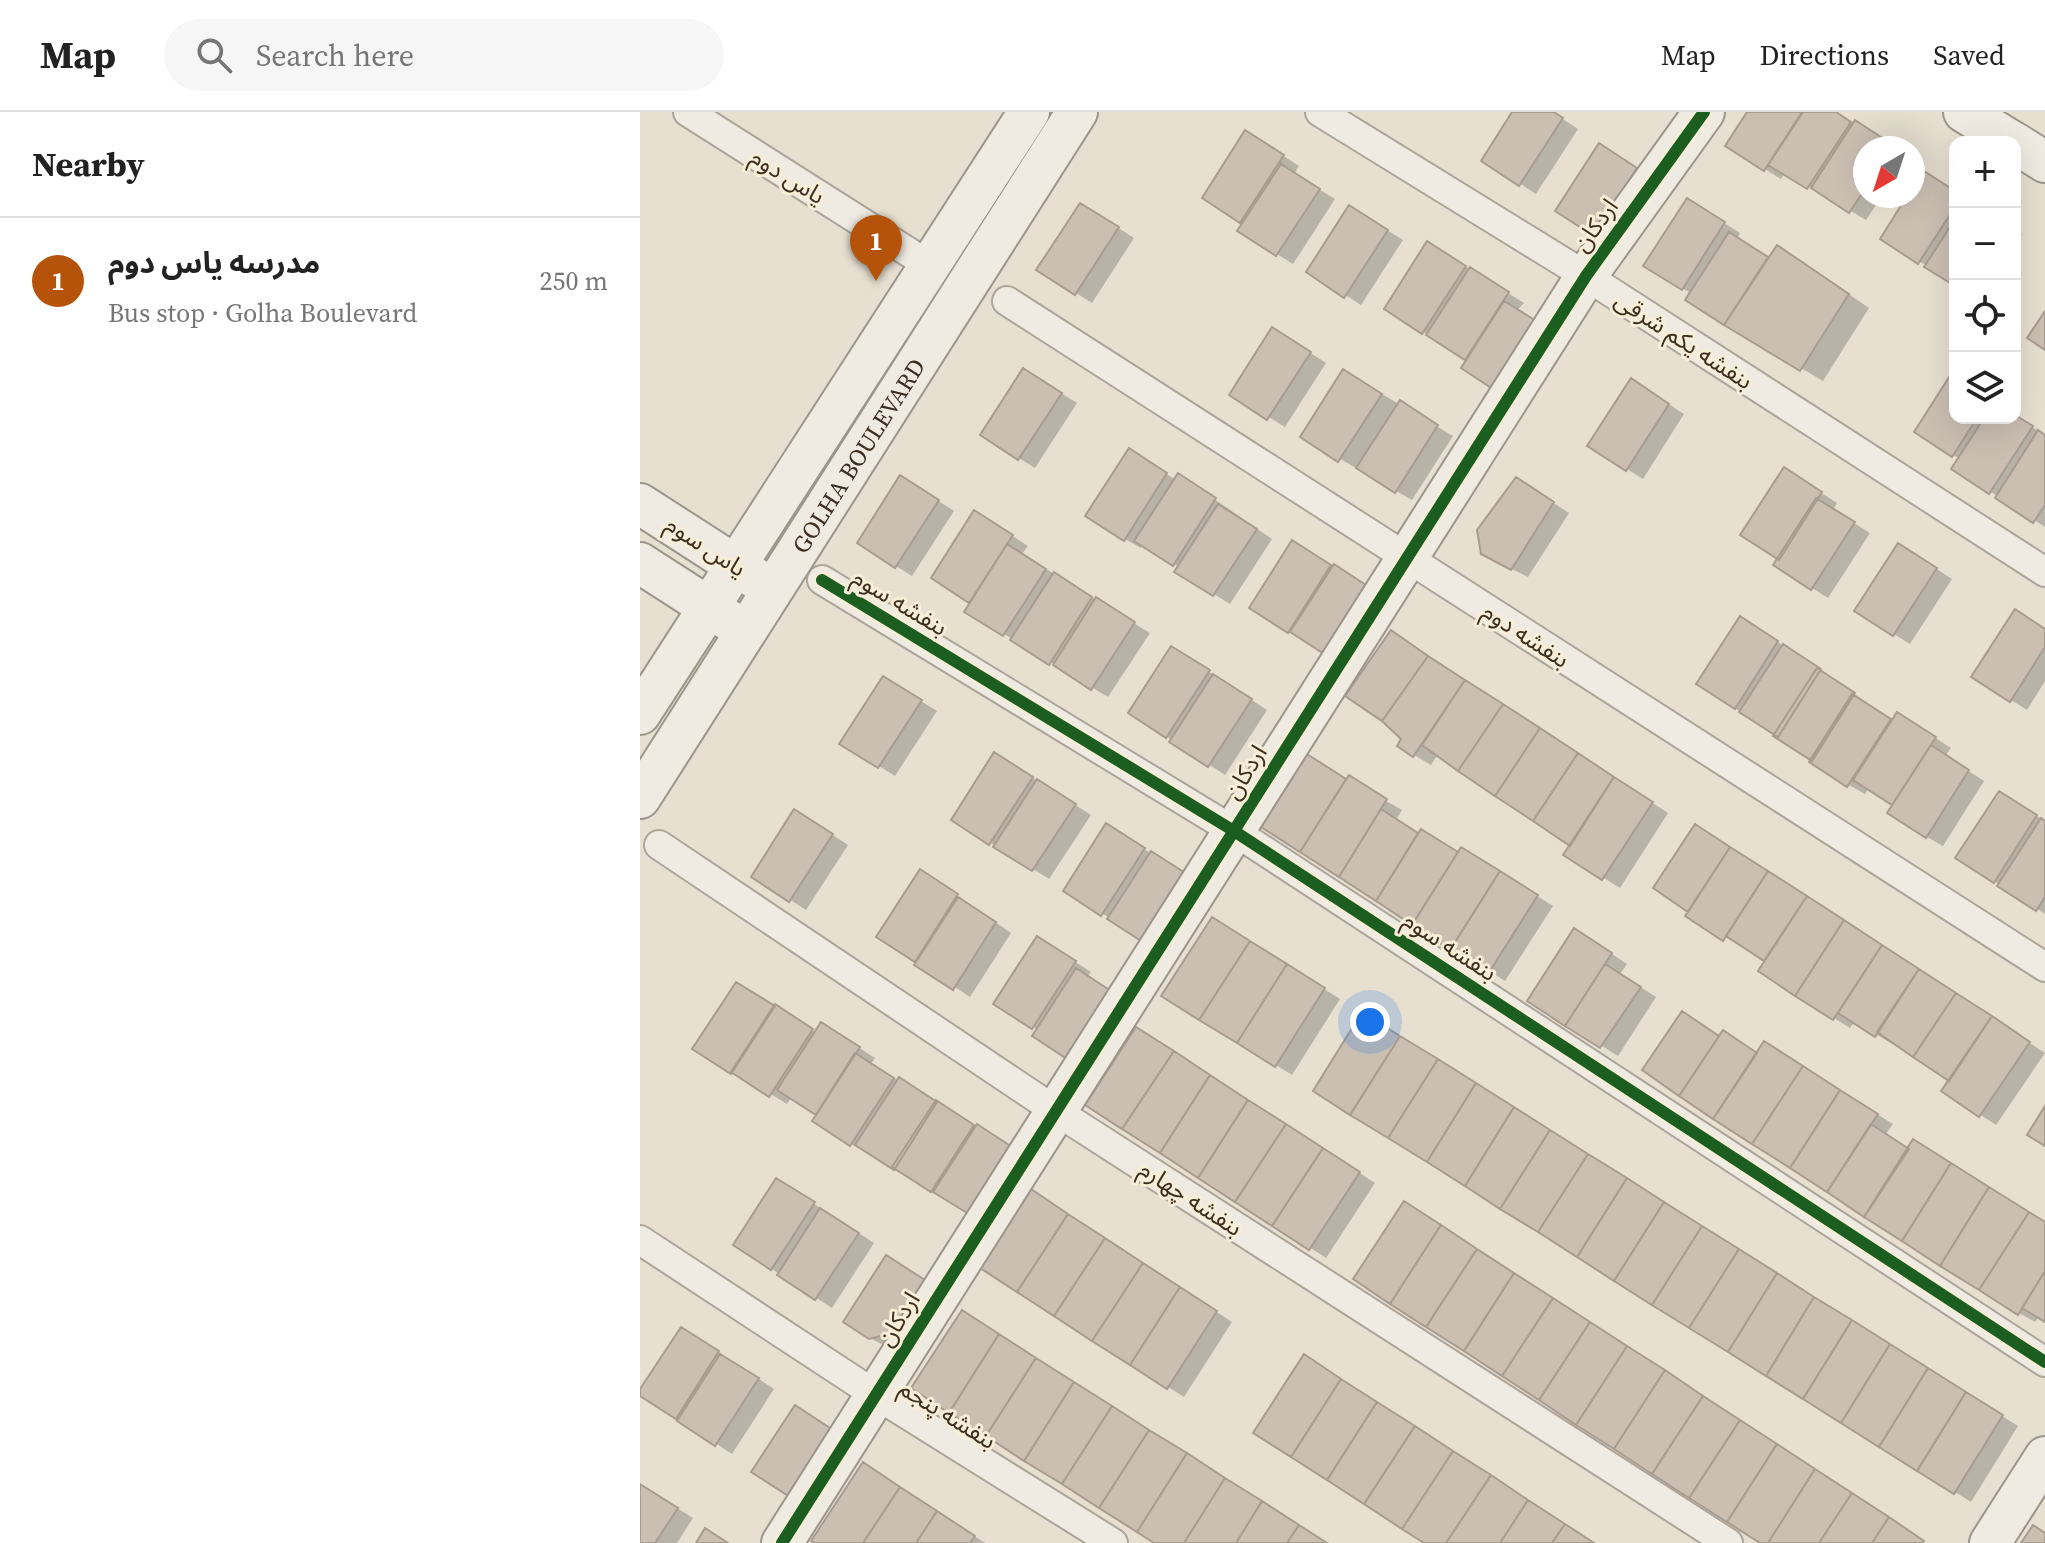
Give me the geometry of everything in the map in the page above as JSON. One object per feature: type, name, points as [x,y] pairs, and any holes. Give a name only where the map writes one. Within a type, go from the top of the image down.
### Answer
[{"type":"street","name":"یاس دوم","points":[[688,112],[929,265]]},
{"type":"street","name":"GOLHA BOULEVARD","points":[[640,714],[1029,112]]},
{"type":"street","name":"GOLHA BOULEVARD","points":[[640,798],[1077,112]]},
{"type":"street","name":"بنفشه یکم شرقی","points":[[1320,112],[1586,276],[2045,572]]},
{"type":"street","name":"اردکان","points":[[782,1543],[1586,276],[1704,112]]},
{"type":"street","points":[[1964,112],[2003,136]]},
{"type":"street","points":[[2021,147],[2045,162]]},
{"type":"street","name":"بنفشه دوم","points":[[1007,301],[2045,967]]},
{"type":"street","name":"یاس سوم","points":[[640,504],[772,590]]},
{"type":"street","name":"یاس سوم","points":[[640,563],[746,633]]},
{"type":"street","name":"بنفشه سوم","points":[[822,580],[1234,831],[2045,1362]]},
{"type":"street","name":"بنفشه چهارم","points":[[659,845],[1056,1111],[1728,1543]]},
{"type":"street","name":"بنفشه پنجم","points":[[640,1240],[876,1395],[1113,1543]]},
{"type":"street","points":[[1990,1543],[2045,1457]]},
{"type":"building","points":[[1512,112],[1554,112],[1563,118],[1519,186],[1481,161]]},
{"type":"building","points":[[1747,112],[1802,112],[1764,171],[1725,146]]},
{"type":"building","points":[[1803,112],[1836,112],[1851,122],[1807,189],[1768,165]]},
{"type":"building","points":[[1855,120],[1879,136],[1853,136],[1853,207],[1849,213],[1811,188]]},
{"type":"building","points":[[1245,130],[1284,155],[1240,223],[1202,198]]},
{"type":"building","points":[[1599,143],[1637,168],[1594,236],[1555,211]]},
{"type":"building","points":[[1281,164],[1320,189],[1276,256],[1237,231]]},
{"type":"building","points":[[1925,172],[1949,187],[1949,216],[1918,264],[1880,239],[1899,208],[1925,208]]},
{"type":"building","points":[[1687,198],[1725,222],[1682,290],[1643,266]]},
{"type":"building","points":[[1080,203],[1119,227],[1075,295],[1036,270]]},
{"type":"building","points":[[1349,205],[1388,230],[1344,298],[1306,272]]},
{"type":"building","points":[[1949,228],[1949,282],[1924,267]]},
{"type":"building","points":[[1729,232],[1768,257],[1724,325],[1685,300]]},
{"type":"building","points":[[1427,241],[1466,266],[1422,334],[1384,309]]},
{"type":"building","points":[[1777,245],[1849,294],[1800,371],[1724,325]]},
{"type":"building","points":[[1470,267],[1509,292],[1465,360],[1426,335]]},
{"type":"building","points":[[1504,301],[1543,325],[1499,393],[1461,368]]},
{"type":"building","points":[[2045,311],[2045,350],[2027,338]]},
{"type":"building","points":[[1272,327],[1311,352],[1267,420],[1229,395]]},
{"type":"building","points":[[1023,368],[1062,393],[1018,460],[980,435]]},
{"type":"building","points":[[1343,369],[1382,394],[1338,462],[1300,437]]},
{"type":"building","points":[[1949,377],[1949,424],[1973,424],[1952,457],[1914,432]]},
{"type":"building","points":[[1631,378],[1669,404],[1626,471],[1587,446]]},
{"type":"building","points":[[1400,400],[1438,425],[1395,493],[1356,468]]},
{"type":"building","points":[[2021,419],[2033,426],[1989,494],[1951,469],[1980,424],[2021,424]]},
{"type":"building","points":[[2038,430],[2045,435],[2045,505],[2033,523],[1995,498]]},
{"type":"building","points":[[1129,448],[1167,473],[1124,541],[1085,516]]},
{"type":"building","points":[[1784,467],[1822,492],[1779,560],[1740,535]]},
{"type":"building","points":[[1178,473],[1216,498],[1173,566],[1134,541]]},
{"type":"building","points":[[900,475],[939,500],[895,568],[857,543]]},
{"type":"building","points":[[1516,477],[1554,502],[1511,570],[1481,554],[1477,530]]},
{"type":"building","points":[[1816,498],[1855,522],[1811,590],[1773,565]]},
{"type":"building","points":[[1218,504],[1257,529],[1213,596],[1174,572]]},
{"type":"building","points":[[974,510],[1013,535],[969,603],[931,578]]},
{"type":"building","points":[[1292,540],[1331,565],[1288,633],[1249,608]]},
{"type":"building","points":[[1898,543],[1937,568],[1893,636],[1854,611]]},
{"type":"building","points":[[1007,544],[1046,569],[1003,636],[964,612]]},
{"type":"building","points":[[1334,564],[1372,589],[1329,657],[1290,632]]},
{"type":"building","points":[[1054,572],[1092,597],[1049,665],[1010,640]]},
{"type":"building","points":[[1096,597],[1135,622],[1091,690],[1053,665]]},
{"type":"building","points":[[2015,609],[2045,629],[2045,647],[2010,702],[1971,677]]},
{"type":"building","points":[[1740,616],[1778,641],[1735,709],[1696,684]]},
{"type":"building","points":[[1391,630],[1428,656],[1382,721],[1345,696]]},
{"type":"building","points":[[1783,644],[1821,669],[1778,737],[1739,712]]},
{"type":"building","points":[[1171,646],[1210,670],[1166,738],[1128,713]]},
{"type":"building","points":[[1428,656],[1465,680],[1413,757],[1397,746],[1401,739],[1382,721]]},
{"type":"building","points":[[1817,668],[1855,693],[1812,761],[1773,736]]},
{"type":"building","points":[[1213,674],[1252,699],[1208,767],[1169,742]]},
{"type":"building","points":[[883,676],[922,700],[878,768],[839,744]]},
{"type":"building","points":[[1465,680],[1503,704],[1458,771],[1422,745]]},
{"type":"building","points":[[1852,694],[1891,719],[1847,787],[1809,762]]},
{"type":"building","points":[[1503,704],[1540,728],[1495,796],[1458,771]]},
{"type":"building","points":[[1897,712],[1936,737],[1892,805],[1853,780]]},
{"type":"building","points":[[1540,728],[1578,753],[1533,821],[1495,796]]},
{"type":"building","points":[[1931,745],[1969,770],[1926,838],[1887,813]]},
{"type":"building","points":[[994,752],[1033,777],[989,845],[951,820]]},
{"type":"building","points":[[1578,753],[1614,777],[1570,846],[1533,821]]},
{"type":"building","points":[[1307,754],[1346,779],[1300,852],[1261,827]]},
{"type":"building","points":[[1349,775],[1387,799],[1339,877],[1300,852]]},
{"type":"building","points":[[1614,777],[1653,802],[1602,880],[1563,855]]},
{"type":"building","points":[[1037,779],[1076,804],[1032,871],[993,847]]},
{"type":"building","points":[[1999,791],[2037,815],[1994,883],[1955,858]]},
{"type":"building","points":[[794,809],[833,834],[789,902],[751,877]]},
{"type":"building","points":[[1381,809],[1418,833],[1376,901],[1339,877]]},
{"type":"building","points":[[2041,818],[2045,821],[2045,897],[2036,911],[1997,886]]},
{"type":"building","points":[[1106,823],[1145,848],[1101,916],[1063,891]]},
{"type":"building","points":[[1695,824],[1730,847],[1688,912],[1653,888]]},
{"type":"building","points":[[1421,829],[1458,852],[1412,925],[1376,901]]},
{"type":"building","points":[[1461,847],[1500,871],[1450,950],[1412,925]]},
{"type":"building","points":[[1730,847],[1768,871],[1723,941],[1685,916]]},
{"type":"building","points":[[1151,851],[1190,876],[1146,944],[1107,919]]},
{"type":"building","points":[[920,869],[958,894],[915,962],[876,937]]},
{"type":"building","points":[[1500,871],[1538,895],[1488,974],[1450,950]]},
{"type":"building","points":[[1768,871],[1807,896],[1764,961],[1726,936]]},
{"type":"building","points":[[1807,896],[1844,920],[1795,996],[1758,971]]},
{"type":"building","points":[[958,897],[996,922],[953,990],[914,965]]},
{"type":"building","points":[[1212,917],[1250,941],[1199,1020],[1161,996]]},
{"type":"building","points":[[1844,920],[1882,945],[1833,1020],[1795,996]]},
{"type":"building","points":[[1574,928],[1612,953],[1565,1026],[1527,1001]]},
{"type":"building","points":[[1037,936],[1076,961],[1032,1029],[993,1004]]},
{"type":"building","points":[[1250,941],[1287,964],[1237,1043],[1199,1020]]},
{"type":"building","points":[[1882,945],[1919,969],[1875,1037],[1838,1013]]},
{"type":"building","points":[[1287,964],[1325,988],[1275,1067],[1237,1043]]},
{"type":"building","points":[[1605,964],[1641,987],[1600,1048],[1565,1026]]},
{"type":"building","points":[[1076,968],[1114,993],[1070,1061],[1032,1036]]},
{"type":"building","points":[[1919,969],[1956,993],[1913,1057],[1877,1032]]},
{"type":"building","points":[[736,982],[775,1006],[731,1074],[692,1049]]},
{"type":"building","points":[[1956,993],[1992,1016],[1949,1081],[1913,1057]]},
{"type":"building","points":[[775,1004],[813,1029],[769,1097],[731,1072]]},
{"type":"building","points":[[1682,1011],[1719,1036],[1679,1096],[1642,1070]]},
{"type":"building","points":[[1362,1012],[1400,1036],[1350,1115],[1313,1091]]},
{"type":"building","points":[[1992,1016],[2030,1042],[1979,1117],[1941,1091]]},
{"type":"building","points":[[821,1022],[860,1047],[816,1115],[777,1090]]},
{"type":"building","points":[[1136,1027],[1174,1051],[1122,1129],[1085,1105]]},
{"type":"building","points":[[1723,1030],[1757,1053],[1713,1119],[1679,1096]]},
{"type":"building","points":[[1400,1036],[1438,1059],[1388,1138],[1350,1115]]},
{"type":"building","points":[[1764,1041],[1803,1066],[1752,1144],[1713,1119]]},
{"type":"building","points":[[1174,1051],[1210,1075],[1160,1153],[1122,1129]]},
{"type":"building","points":[[855,1053],[894,1078],[850,1146],[812,1121]]},
{"type":"building","points":[[1438,1059],[1476,1083],[1427,1162],[1388,1138]]},
{"type":"building","points":[[1803,1066],[1840,1090],[1790,1168],[1752,1144]]},
{"type":"building","points":[[1210,1075],[1248,1100],[1198,1178],[1160,1153]]},
{"type":"building","points":[[899,1077],[937,1102],[894,1170],[855,1145]]},
{"type":"building","points":[[1476,1083],[1514,1107],[1465,1186],[1427,1162]]},
{"type":"building","points":[[1840,1090],[1878,1114],[1827,1192],[1790,1168]]},
{"type":"building","points":[[936,1100],[974,1125],[931,1192],[892,1167]]},
{"type":"building","points":[[1248,1100],[1286,1124],[1235,1202],[1198,1178]]},
{"type":"building","points":[[2045,1106],[2045,1146],[2027,1135]]},
{"type":"building","points":[[1514,1107],[1550,1130],[1500,1209],[1465,1186]]},
{"type":"building","points":[[977,1124],[1015,1149],[972,1216],[933,1192]]},
{"type":"building","points":[[1286,1124],[1323,1148],[1272,1226],[1235,1202]]},
{"type":"building","points":[[1871,1124],[1909,1149],[1864,1217],[1827,1192]]},
{"type":"building","points":[[1550,1130],[1588,1154],[1538,1232],[1500,1209]]},
{"type":"building","points":[[1913,1139],[1951,1163],[1902,1241],[1864,1217]]},
{"type":"building","points":[[1323,1148],[1360,1172],[1309,1250],[1272,1226]]},
{"type":"building","points":[[1588,1154],[1627,1178],[1577,1257],[1538,1232]]},
{"type":"building","points":[[1951,1163],[1989,1187],[1940,1266],[1902,1241]]},
{"type":"building","points":[[776,1178],[815,1202],[771,1270],[733,1245]]},
{"type":"building","points":[[1627,1178],[1664,1202],[1614,1281],[1577,1257]]},
{"type":"building","points":[[1989,1187],[2029,1212],[1979,1290],[1940,1266]]},
{"type":"building","points":[[1031,1189],[1068,1214],[1017,1292],[980,1268]]},
{"type":"building","points":[[1404,1201],[1441,1225],[1390,1304],[1353,1279]]},
{"type":"building","points":[[1664,1202],[1702,1226],[1652,1305],[1614,1281]]},
{"type":"building","points":[[820,1208],[859,1233],[815,1300],[777,1275]]},
{"type":"building","points":[[2029,1212],[2045,1222],[2045,1271],[2018,1315],[1979,1290]]},
{"type":"building","points":[[1068,1214],[1105,1238],[1054,1316],[1017,1292]]},
{"type":"building","points":[[1441,1225],[1477,1249],[1426,1327],[1390,1304]]},
{"type":"building","points":[[1702,1226],[1739,1249],[1689,1328],[1652,1305]]},
{"type":"building","points":[[1105,1238],[1143,1263],[1092,1341],[1054,1316]]},
{"type":"building","points":[[1477,1249],[1514,1273],[1464,1351],[1426,1327]]},
{"type":"building","points":[[1739,1249],[1777,1273],[1728,1352],[1689,1328]]},
{"type":"building","points":[[886,1255],[925,1280],[893,1333],[869,1339],[843,1322]]},
{"type":"building","points":[[1143,1263],[1180,1287],[1130,1365],[1092,1341]]},
{"type":"building","points":[[2045,1271],[2045,1322],[2022,1308]]},
{"type":"building","points":[[1514,1273],[1553,1298],[1502,1376],[1464,1351]]},
{"type":"building","points":[[1777,1273],[1814,1297],[1766,1376],[1728,1352]]},
{"type":"building","points":[[1180,1287],[1217,1311],[1167,1389],[1130,1365]]},
{"type":"building","points":[[1814,1297],[1852,1320],[1803,1399],[1766,1376]]},
{"type":"building","points":[[1553,1298],[1590,1322],[1539,1400],[1502,1376]]},
{"type":"building","points":[[962,1310],[999,1334],[949,1413],[911,1388]]},
{"type":"building","points":[[1852,1320],[1890,1344],[1841,1423],[1803,1399]]},
{"type":"building","points":[[1590,1322],[1627,1346],[1576,1425],[1539,1400]]},
{"type":"building","points":[[681,1327],[719,1351],[676,1419],[640,1396],[640,1389]]},
{"type":"building","points":[[999,1334],[1036,1358],[986,1436],[949,1413]]},
{"type":"building","points":[[1890,1344],[1928,1368],[1879,1447],[1841,1423]]},
{"type":"building","points":[[1627,1346],[1665,1370],[1614,1449],[1576,1425]]},
{"type":"building","points":[[720,1354],[759,1378],[715,1446],[677,1421]]},
{"type":"building","points":[[1304,1354],[1341,1379],[1291,1457],[1253,1433]]},
{"type":"building","points":[[1036,1358],[1074,1382],[1024,1461],[986,1436]]},
{"type":"building","points":[[1928,1368],[1966,1392],[1917,1471],[1879,1447]]},
{"type":"building","points":[[1665,1370],[1703,1396],[1652,1474],[1614,1449]]},
{"type":"building","points":[[1341,1379],[1377,1402],[1327,1480],[1291,1457]]},
{"type":"building","points":[[1074,1382],[1112,1406],[1062,1484],[1024,1461]]},
{"type":"building","points":[[1966,1392],[2003,1415],[1954,1494],[1917,1471]]},
{"type":"building","points":[[1703,1396],[1740,1420],[1689,1498],[1652,1474]]},
{"type":"building","points":[[1377,1402],[1415,1426],[1364,1504],[1327,1480]]},
{"type":"building","points":[[795,1405],[833,1430],[790,1497],[751,1472]]},
{"type":"building","points":[[1112,1406],[1149,1430],[1099,1508],[1062,1484]]},
{"type":"building","points":[[1740,1420],[1777,1444],[1727,1522],[1689,1498]]},
{"type":"building","points":[[1415,1426],[1453,1451],[1402,1529],[1364,1504]]},
{"type":"building","points":[[1149,1430],[1187,1453],[1137,1532],[1099,1508]]},
{"type":"building","points":[[1777,1444],[1815,1469],[1768,1543],[1760,1543],[1727,1522]]},
{"type":"building","points":[[1453,1451],[1491,1475],[1446,1543],[1424,1543],[1402,1529]]},
{"type":"building","points":[[1187,1453],[1225,1478],[1184,1543],[1154,1543],[1137,1532]]},
{"type":"building","points":[[863,1462],[900,1487],[863,1543],[811,1541]]},
{"type":"building","points":[[1815,1469],[1852,1493],[1819,1543],[1768,1543]]},
{"type":"building","points":[[1491,1475],[1528,1500],[1500,1543],[1446,1543]]},
{"type":"building","points":[[1225,1478],[1262,1501],[1236,1543],[1184,1543]]},
{"type":"building","points":[[640,1484],[678,1508],[655,1543],[640,1543]]},
{"type":"building","points":[[900,1487],[937,1511],[916,1543],[863,1543]]},
{"type":"building","points":[[1852,1493],[1889,1517],[1872,1543],[1819,1543]]},
{"type":"building","points":[[1528,1500],[1565,1524],[1552,1543],[1500,1543]]},
{"type":"building","points":[[1262,1501],[1299,1525],[1287,1543],[1236,1543]]},
{"type":"building","points":[[937,1511],[975,1536],[970,1543],[916,1543]]},
{"type":"building","points":[[1889,1517],[1924,1541],[1923,1543],[1872,1543]]},
{"type":"building","points":[[1565,1524],[1594,1543],[1552,1543]]},
{"type":"building","points":[[1299,1525],[1327,1543],[1287,1543]]},
{"type":"building","points":[[2033,1525],[2045,1533],[2045,1543],[2021,1543]]},
{"type":"building","points":[[705,1528],[728,1543],[696,1543]]},
{"type":"cycle path","points":[[782,1543],[1586,276],[1704,112]]},
{"type":"cycle path","points":[[822,580],[1234,831],[2045,1362]]},
{"type":"place","name":"مدرسه یاس دوم","points":[[876,281]]}]
